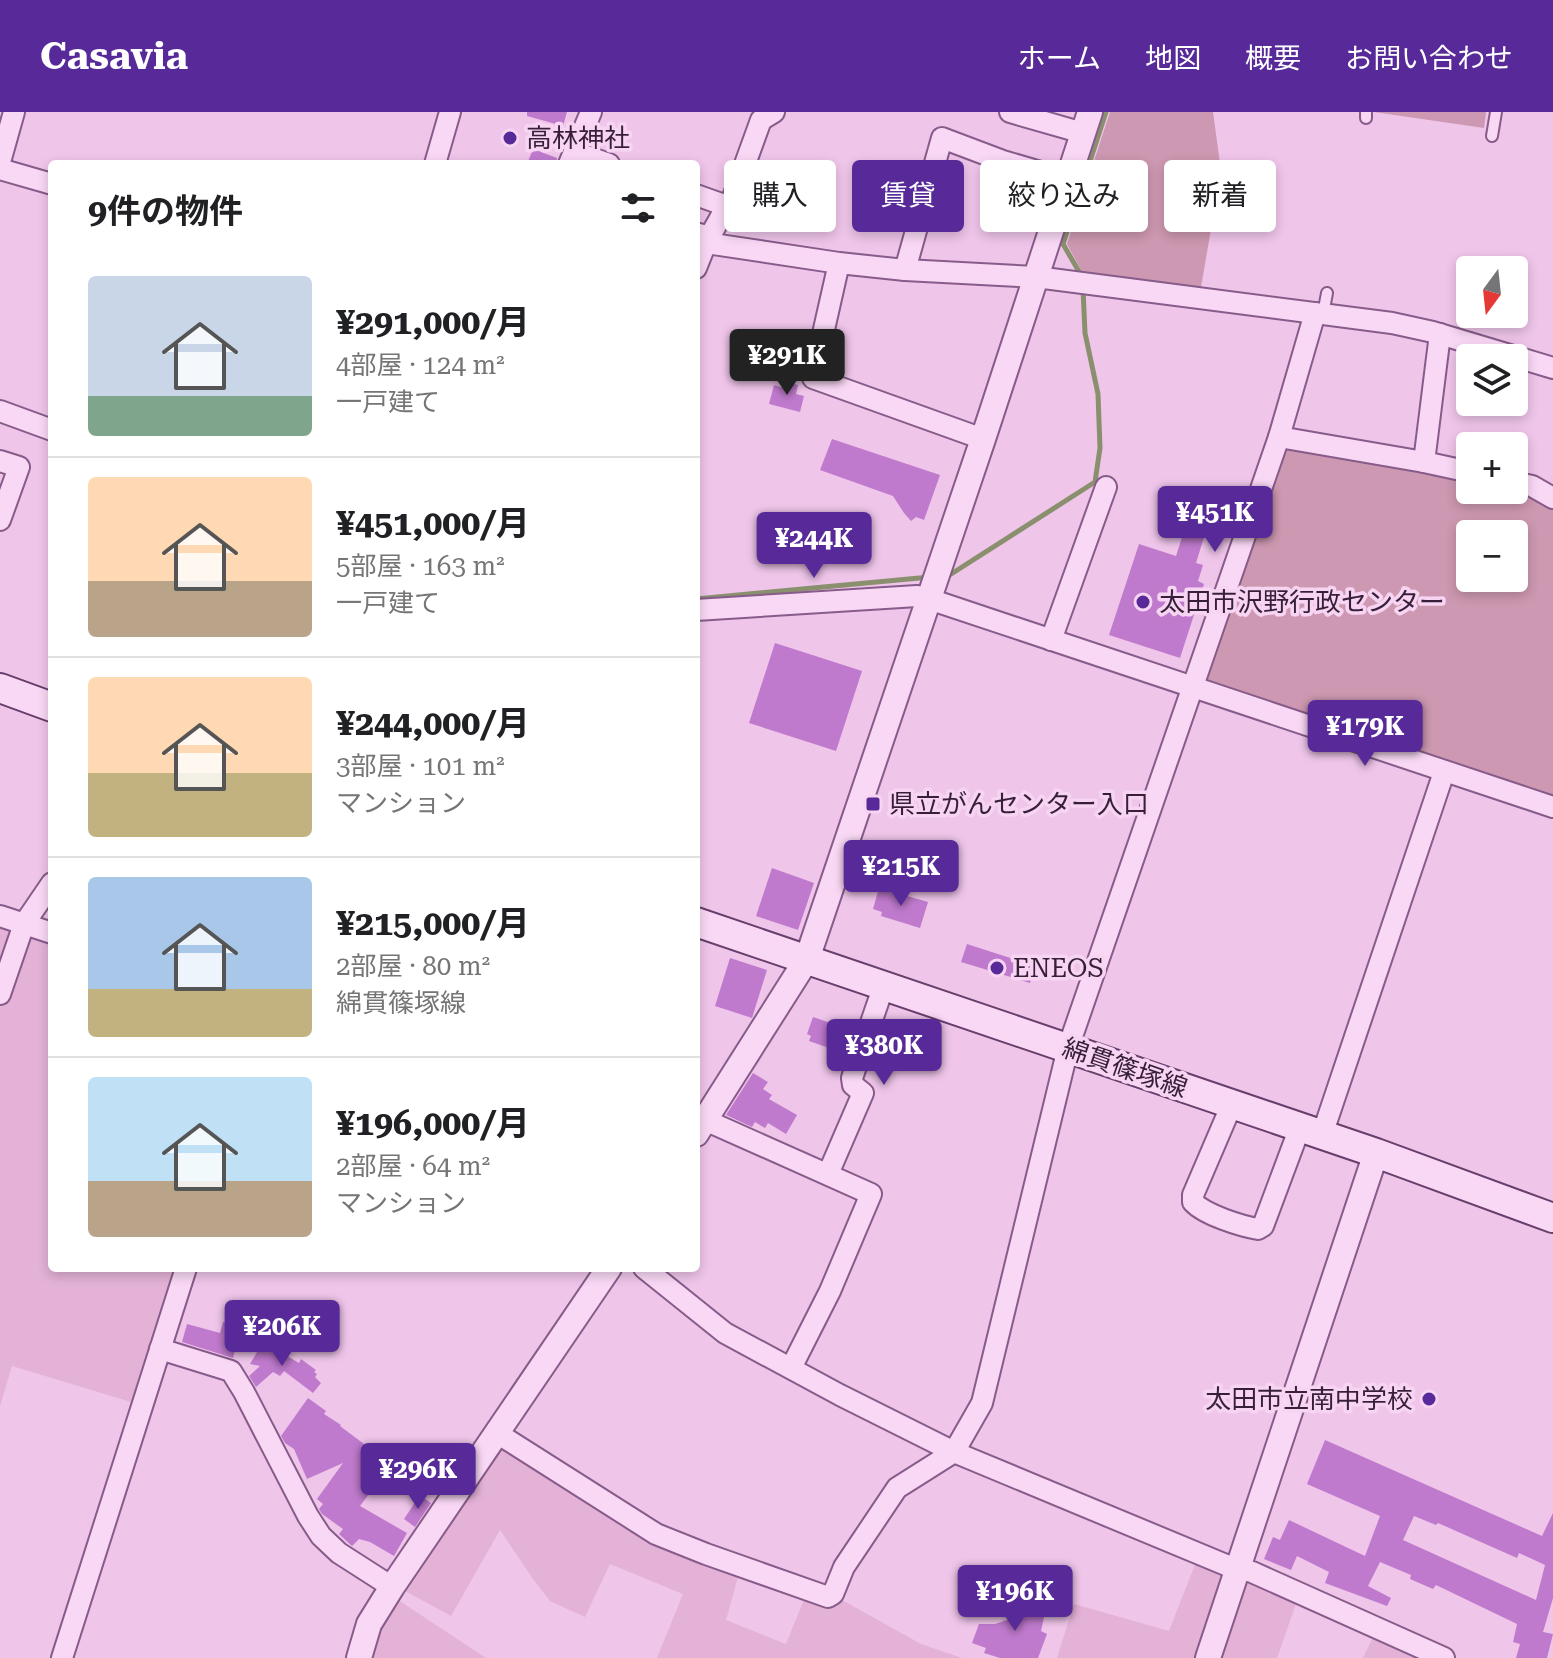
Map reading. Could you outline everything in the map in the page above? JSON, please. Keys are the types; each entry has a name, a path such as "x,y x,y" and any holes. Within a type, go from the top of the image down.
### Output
{"main road":[{"path":"0,688 48,706"},
{"name":"綿貫篠塚線","path":"700,923 1376,1153 1553,1218"}],"street":[{"path":"0,162 14,112"},
{"path":"436,160 450,112"},
{"path":"571,158 591,112"},
{"path":"746,160 761,120 774,112"},
{"path":"1010,112 1086,123 1074,160"},
{"path":"905,270 942,138 1000,160"},
{"path":"0,169 48,183"},
{"path":"700,196 724,205"},
{"path":"724,210 705,234 839,263 1036,277 1392,323 1553,368"},
{"path":"791,1368 830,1291 871,1194 828,1174 700,1127 807,959 1051,232"},
{"path":"839,263 813,378 983,439"},
{"path":"497,1433 656,1534 828,1597 833,1594 844,1567 897,1488 954,1452 982,1403 1068,1048 1279,437 1315,313"},
{"path":"1424,462 1440,334"},
{"path":"0,411 48,429"},
{"path":"1279,437 1456,469"},
{"path":"0,461 19,467 0,520"},
{"path":"1528,485 1553,498"},
{"path":"1051,640 1106,487"},
{"path":"700,610 917,596 1553,807"},
{"path":"1232,1104 1193,1195 1193,1202 1200,1209 1258,1229 1263,1226 1311,1131 1444,772"},
{"path":"0,994 24,924 48,889"},
{"path":"0,916 48,932"},
{"path":"828,1174 863,1093 853,1085 852,1078 884,985"},
{"path":"1208,1658 1376,1153"},
{"path":"62,1658 185,1272"},
{"path":"359,1658 369,1624 392,1587 606,1272"},
{"path":"649,1272 725,1333 954,1452 1226,1565 1252,1572 1444,1658"},
{"path":"160,1349 231,1371 321,1536 339,1553 392,1587"}],"lane":[{"path":"1492,136 1496,112"},
{"path":"1315,313 1324,309 1327,293"}],"shaded area":[{"path":"1110,112 1213,112 1220,160 1164,160 1164,232 1210,232 1200,293 1086,279 1067,244 1071,232 1148,232 1148,160 1094,160"},
{"path":"1374,112 1486,112 1484,128"},
{"path":"1291,447 1456,477 1456,504 1528,504 1528,495 1553,505 1553,801 1202,687 1282,452"},
{"path":"0,923 48,938 48,1272 174,1272 131,1402 12,1366 0,1406"},
{"path":"500,1441 739,1573 726,1620 786,1644 805,1597 835,1596 921,1644 962,1658 657,1658 683,1594 610,1564 585,1617 550,1601 500,1530 451,1616 396,1586"},
{"path":"1196,1562 1224,1571 1195,1658 1057,1658 1074,1604 1169,1631"},
{"path":"1242,1579 1297,1601 1277,1658 1215,1658"},
{"path":"392,1596 486,1658 365,1658"},
{"path":"1373,1637 1422,1658 1363,1658"}],"building":[{"path":"527,112 567,112 563,126 527,116"},
{"path":"533,149 557,158 557,160 529,160"},
{"path":"786,382 798,385 796,394 804,396 800,412 769,404 774,385 784,388"},
{"path":"832,439 940,475 924,520 916,517 911,521 893,496 820,470"},
{"path":"1185,528 1205,534 1196,563 1203,565 1198,581 1204,584 1180,658 1109,635 1139,544 1176,556"},
{"path":"775,643 862,671 836,751 749,723"},
{"path":"772,868 814,883 798,930 756,916"},
{"path":"879,888 928,902 920,928 881,916 882,912 873,909"},
{"path":"967,944 1035,966 1030,983 961,962"},
{"path":"730,958 767,970 752,1018 715,1006"},
{"path":"813,1017 854,1031 846,1056 809,1041 811,1036 807,1034"},
{"path":"753,1073 768,1082 763,1089 772,1095 769,1099 797,1115 786,1134 768,1123 765,1128 755,1122 752,1127 726,1115"},
{"path":"223,1322 241,1327 233,1358 182,1342 187,1324 220,1333"},
{"path":"263,1342 299,1363 301,1359 316,1370 315,1377 321,1383 313,1393 284,1371 280,1376 273,1372 256,1387 249,1376 260,1366 250,1364"},
{"path":"308,1398 326,1411 324,1414 388,1462 378,1476 381,1478 360,1506 407,1533 394,1556 359,1539 352,1546 339,1534 343,1529 319,1509 323,1504 317,1499 343,1463 307,1479 294,1449 281,1436"},
{"path":"1325,1440 1542,1536 1553,1513 1553,1598 1543,1632 1553,1634 1547,1658 1516,1658 1520,1644 1513,1642 1517,1624 1436,1585 1433,1589 1410,1579 1411,1575 1380,1562 1368,1586 1391,1598 1387,1606 1325,1583 1329,1572 1297,1556 1291,1570 1264,1559 1273,1537 1280,1540 1289,1520 1365,1556 1380,1516 1307,1484","holes":["1414,1516 1436,1525 1438,1523 1517,1558 1519,1553 1545,1565 1536,1600 1403,1540"]},
{"path":"420,1495 431,1503 415,1527 404,1519"},
{"path":"1029,1596 1047,1603 1041,1631 1047,1634 1038,1658 1000,1658 984,1653 986,1648 972,1643 979,1624 995,1624 1016,1615"}],"waterway":[{"path":"1081,275 1063,244 1106,112"},
{"path":"944,576 1095,482 1100,448 1098,394 1085,333 1083,289"},
{"path":"700,599 930,577"}],"place":[{"name":"高林神社","path":"510,138"},
{"name":"太田市沢野行政センター","path":"1143,602"},
{"name":"県立がんセンター入口","path":"873,804"},
{"name":"ENEOS","path":"997,968"},
{"name":"太田市立南中学校","path":"1429,1399"}]}
